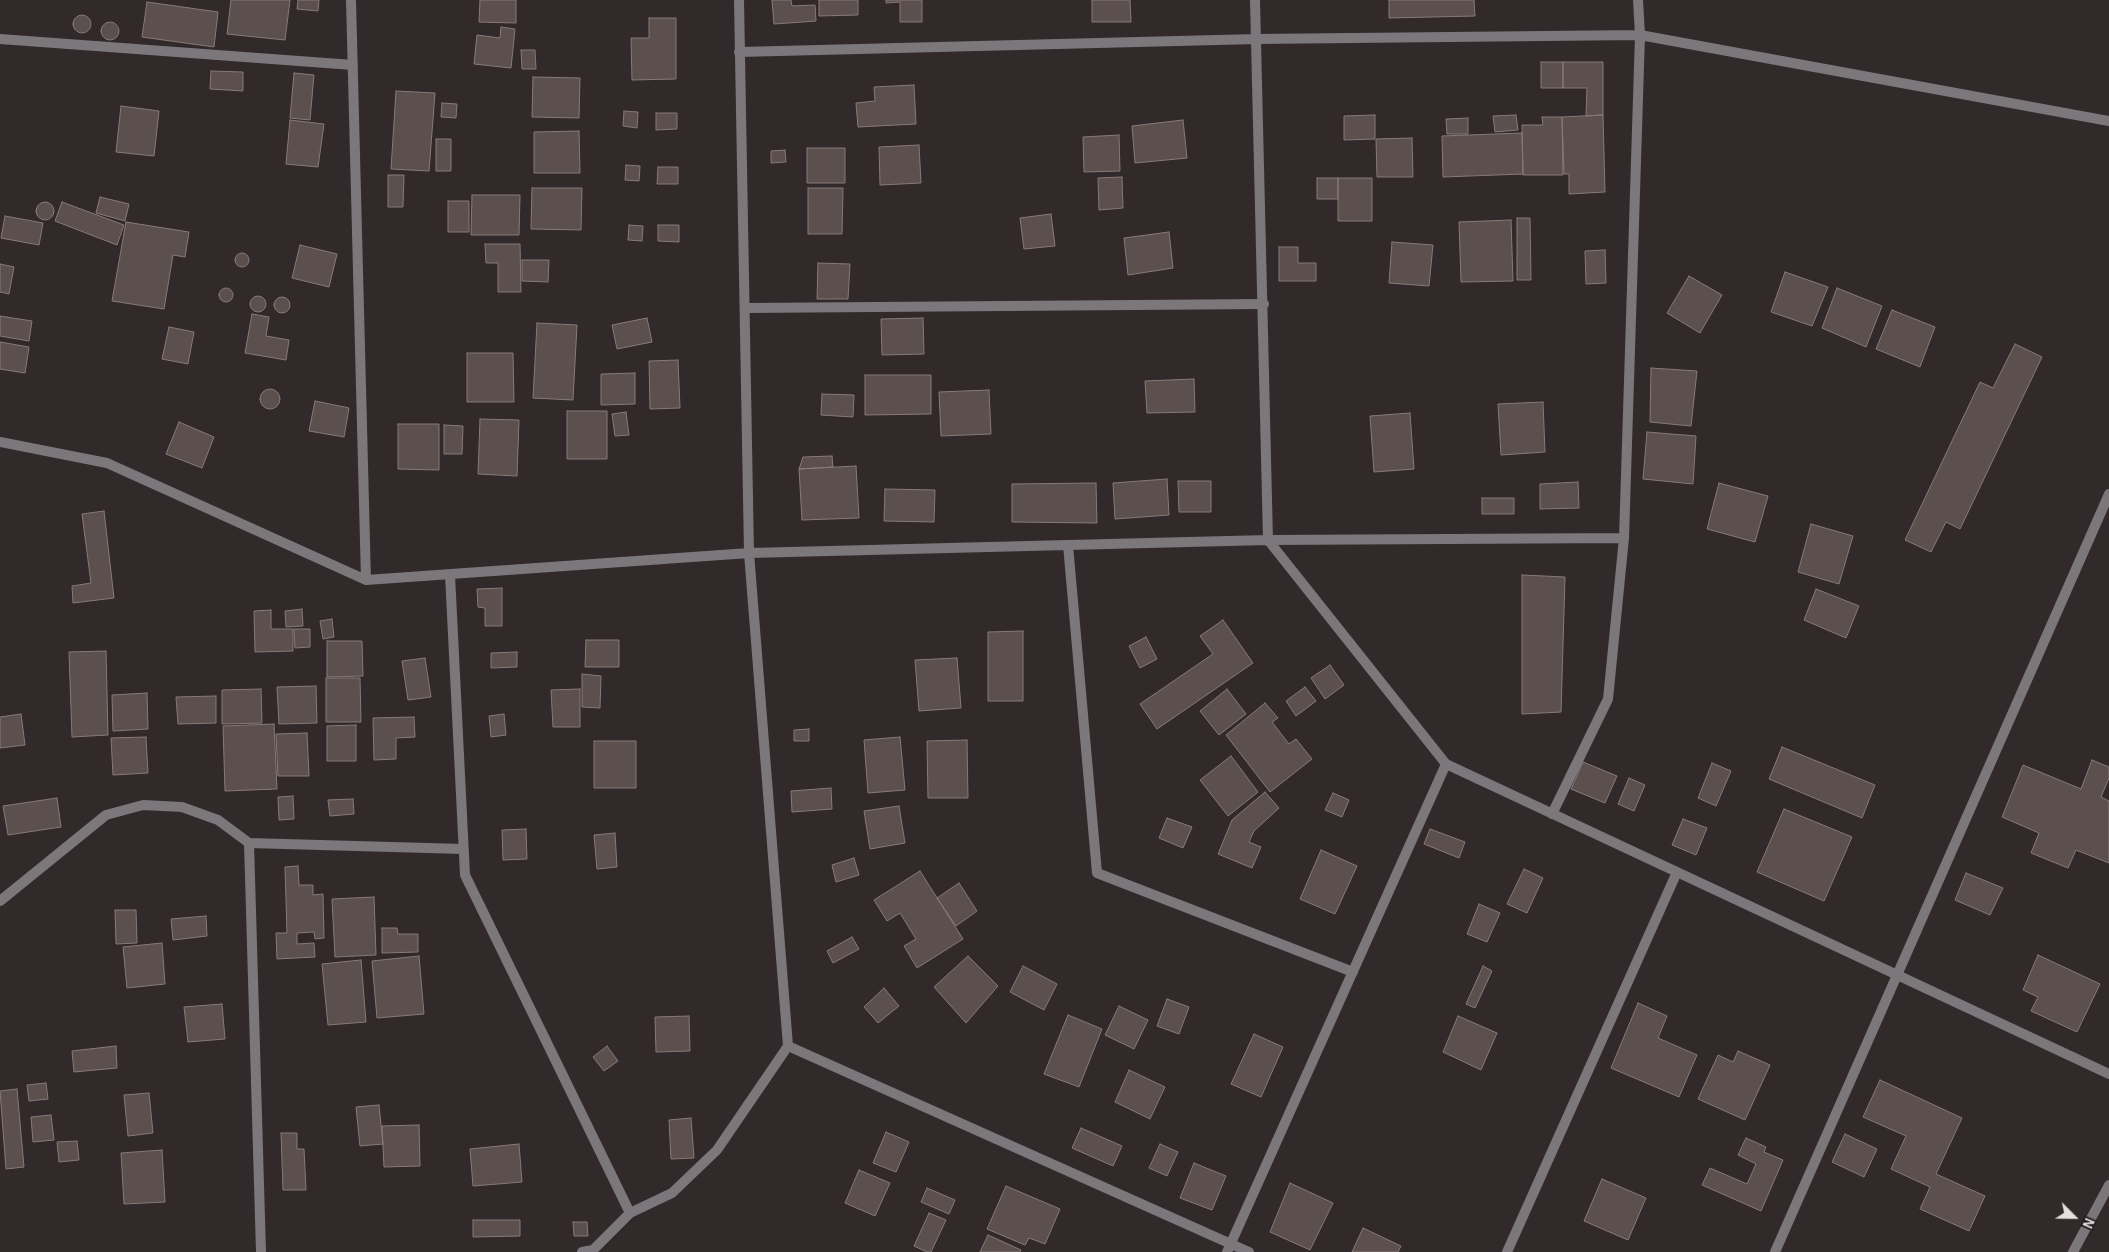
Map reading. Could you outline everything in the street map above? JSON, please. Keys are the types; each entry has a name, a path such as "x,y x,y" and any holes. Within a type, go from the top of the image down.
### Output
{"street":[{"path":"351,0 366,580"},
{"path":"582,1252 593,1250 630,1213 672,1193 717,1150 788,1046 749,554 739,0"},
{"path":"1256,0 1268,540 1446,764 2109,1074"},
{"path":"1552,814 1608,699 1624,538 1640,35 1638,0"},
{"path":"739,52 1256,39 1640,35 2109,120"},
{"path":"0,39 353,65"},
{"path":"746,308 1264,304"},
{"path":"0,442 107,463 366,580 749,554 1268,540 1624,538"},
{"path":"1774,1252 2109,494"},
{"path":"1068,545 1097,872 1353,972"},
{"path":"450,575 465,875 630,1213"},
{"path":"1228,1248 1446,764"},
{"path":"0,901 106,815 143,805 182,807 218,820 249,843 463,849"},
{"path":"249,843 261,1252"},
{"path":"1506,1252 1677,872"},
{"path":"788,1046 1228,1248 1249,1252"},
{"path":"2072,1252 2109,1185"}],"building":[{"path":"231,0 290,0 285,40 227,34"},
{"path":"298,0 319,0 318,11 297,9"},
{"path":"480,0 516,0 516,23 479,22"},
{"path":"772,0 791,0 792,6 815,5 816,21 774,24"},
{"path":"819,0 858,0 858,15 819,16"},
{"path":"886,0 922,0 922,22 900,22 900,2 886,3"},
{"path":"1092,0 1130,0 1131,22 1092,22"},
{"path":"1389,0 1474,0 1475,16 1389,18"},
{"path":"147,2 218,12 214,47 142,37"},
{"path":"78,15 86,15 91,20 89,31 78,33 73,28 73,20"},
{"path":"649,18 676,18 676,79 632,80 631,38 649,38"},
{"path":"106,22 114,22 119,27 117,38 106,40 101,35 101,27"},
{"path":"501,27 515,29 511,68 474,64 477,35 500,38"},
{"path":"521,50 535,50 536,69 522,69"},
{"path":"1541,62 1563,62 1563,88 1541,88"},
{"path":"1563,62 1603,62 1603,115 1586,116 1587,88 1563,88"},
{"path":"211,71 243,72 243,91 210,89"},
{"path":"294,73 314,75 310,120 290,118"},
{"path":"533,77 580,78 579,118 532,117"},
{"path":"914,85 916,124 858,127 856,103 875,101 874,87"},
{"path":"396,91 435,93 429,171 391,169"},
{"path":"442,103 457,104 456,118 441,117"},
{"path":"121,106 159,111 154,156 116,152"},
{"path":"624,111 638,112 637,128 623,126"},
{"path":"656,113 677,113 677,129 656,130"},
{"path":"1375,115 1375,139 1344,140 1344,116"},
{"path":"1516,115 1518,130 1495,132 1493,116"},
{"path":"1603,115 1605,192 1569,194 1569,174 1564,174 1562,117"},
{"path":"1542,117 1562,117 1563,175 1523,175 1522,125 1543,125"},
{"path":"1468,118 1468,134 1447,134 1446,119"},
{"path":"290,120 324,124 318,167 286,164"},
{"path":"1183,120 1187,158 1135,163 1132,126"},
{"path":"579,131 580,173 534,173 534,132"},
{"path":"1522,133 1523,174 1443,177 1442,136"},
{"path":"1119,135 1120,171 1084,172 1083,137"},
{"path":"1412,138 1413,177 1377,177 1376,139"},
{"path":"436,139 451,139 451,171 436,171"},
{"path":"919,145 921,183 880,185 879,147"},
{"path":"807,148 845,148 845,183 807,183"},
{"path":"785,150 786,162 771,163 771,151"},
{"path":"626,165 640,166 639,181 625,180"},
{"path":"658,167 678,167 678,184 657,184"},
{"path":"388,175 404,175 403,207 388,207"},
{"path":"1122,177 1123,208 1099,210 1098,178"},
{"path":"1317,178 1338,178 1338,199 1317,199"},
{"path":"1338,178 1372,178 1372,221 1338,221"},
{"path":"532,188 582,188 581,230 531,229"},
{"path":"808,188 843,188 842,234 808,234"},
{"path":"472,195 520,195 519,235 471,235"},
{"path":"100,197 129,204 125,221 96,213"},
{"path":"448,201 469,201 469,232 448,232"},
{"path":"41,202 49,202 54,207 52,218 41,220 36,215 36,207"},
{"path":"62,202 124,225 117,245 55,221"},
{"path":"1051,214 1055,246 1024,249 1020,218"},
{"path":"5,216 43,223 39,245 1,238"},
{"path":"1517,218 1530,218 1531,280 1517,280"},
{"path":"1511,220 1513,281 1461,282 1459,222"},
{"path":"126,222 189,232 185,257 173,255 164,309 112,301"},
{"path":"629,225 643,226 642,241 628,240"},
{"path":"658,225 679,225 679,242 658,241"},
{"path":"1169,232 1173,268 1128,275 1124,238"},
{"path":"1392,242 1433,245 1429,286 1389,283"},
{"path":"485,244 520,244 521,292 498,292 498,263 486,263"},
{"path":"300,245 337,254 329,287 292,278"},
{"path":"1279,247 1298,247 1298,263 1316,263 1316,281 1279,281"},
{"path":"1605,250 1606,283 1586,284 1585,251"},
{"path":"239,253 245,253 249,260 245,267 239,267 235,263 235,257"},
{"path":"522,260 549,260 548,282 522,281"},
{"path":"818,263 850,264 848,299 817,299"},
{"path":"0,264 14,267 9,294 0,292"},
{"path":"1785,272 1828,287 1812,326 1771,312"},
{"path":"1689,276 1722,295 1700,333 1667,313"},
{"path":"226,288 231,290 233,295 231,300 226,302 221,300 219,295 221,290"},
{"path":"1837,288 1882,306 1866,347 1822,328"},
{"path":"258,296 264,298 266,304 264,310 258,312 252,310 250,304 252,298"},
{"path":"279,297 285,297 290,302 288,311 279,313 274,308 274,302"},
{"path":"1892,310 1935,327 1920,367 1876,349"},
{"path":"252,314 269,317 266,336 289,340 286,360 245,353"},
{"path":"0,316 32,321 29,341 0,336"},
{"path":"647,318 652,342 617,349 612,325"},
{"path":"923,318 924,354 882,355 881,319"},
{"path":"537,323 577,325 573,400 533,398"},
{"path":"169,327 194,332 188,364 162,359"},
{"path":"0,342 29,347 25,373 0,369"},
{"path":"2015,344 2042,357 1960,529 1946,522 1931,552 1905,540 1980,382 1993,388"},
{"path":"467,353 513,353 514,402 467,402"},
{"path":"678,360 680,408 650,409 649,361"},
{"path":"1651,368 1697,371 1691,426 1650,422"},
{"path":"635,373 635,404 601,405 601,374"},
{"path":"865,375 931,375 931,414 865,415"},
{"path":"1194,379 1195,412 1147,413 1145,381"},
{"path":"270,389 277,392 280,399 277,406 270,409 263,406 260,399 263,392"},
{"path":"989,390 991,434 941,436 939,392"},
{"path":"822,394 854,395 853,417 821,415"},
{"path":"315,401 349,408 344,437 309,431"},
{"path":"1543,402 1545,452 1501,455 1498,404"},
{"path":"567,411 607,411 607,459 567,459"},
{"path":"626,412 629,435 615,436 612,414"},
{"path":"1410,413 1414,469 1374,472 1370,416"},
{"path":"480,419 519,420 517,476 478,474"},
{"path":"179,422 214,437 202,468 166,454"},
{"path":"398,424 439,424 439,470 398,469"},
{"path":"444,425 463,426 462,454 444,454"},
{"path":"1647,432 1696,436 1693,484 1643,479"},
{"path":"832,456 833,467 799,469 803,457"},
{"path":"856,466 859,518 802,520 799,469"},
{"path":"1167,479 1169,515 1115,519 1113,483"},
{"path":"1178,481 1211,481 1211,512 1179,512"},
{"path":"1578,482 1579,508 1540,509 1540,484"},
{"path":"1096,483 1097,523 1012,522 1012,484"},
{"path":"1719,483 1768,496 1755,542 1707,529"},
{"path":"885,489 935,490 934,522 884,521"},
{"path":"1482,498 1514,498 1514,514 1482,514"},
{"path":"104,511 114,598 73,603 72,586 91,583 82,514"},
{"path":"1811,524 1853,536 1839,584 1798,572"},
{"path":"1522,575 1565,577 1561,712 1522,714"},
{"path":"502,588 502,626 485,626 485,608 478,607 477,589"},
{"path":"1816,589 1859,606 1846,638 1804,620"},
{"path":"302,609 303,626 286,627 285,611"},
{"path":"271,610 271,629 293,629 293,651 255,652 254,611"},
{"path":"332,619 334,637 323,639 320,621"},
{"path":"1223,620 1253,663 1157,729 1140,704 1213,654 1200,636"},
{"path":"294,629 310,629 310,647 295,648"},
{"path":"1023,631 1023,701 988,701 988,632"},
{"path":"1146,637 1157,659 1140,668 1129,646"},
{"path":"586,640 619,640 619,667 585,667"},
{"path":"327,641 362,641 363,676 327,677"},
{"path":"106,651 108,735 72,737 69,652"},
{"path":"517,652 517,667 491,668 491,653"},
{"path":"425,658 431,697 408,700 402,661"},
{"path":"957,658 961,708 919,711 915,660"},
{"path":"1330,665 1344,685 1325,699 1311,678"},
{"path":"582,674 601,676 600,708 582,707"},
{"path":"326,678 360,678 361,722 326,722"},
{"path":"316,686 317,723 279,724 277,687"},
{"path":"1305,687 1316,701 1296,716 1286,701"},
{"path":"261,689 262,723 222,724 222,690"},
{"path":"580,689 580,727 553,727 551,690"},
{"path":"1227,689 1246,714 1219,735 1200,711"},
{"path":"147,693 148,729 113,731 112,695"},
{"path":"216,696 216,723 178,724 176,697"},
{"path":"1265,703 1278,718 1272,722 1289,744 1296,739 1312,759 1270,792 1226,735"},
{"path":"21,714 25,745 0,748 0,717"},
{"path":"504,714 506,735 491,737 489,716"},
{"path":"414,717 415,737 396,738 396,759 374,760 373,718"},
{"path":"274,724 277,789 225,791 223,726"},
{"path":"356,725 356,761 327,761 327,726"},
{"path":"809,729 809,741 794,741 794,730"},
{"path":"307,733 309,776 278,776 276,734"},
{"path":"146,737 148,773 113,775 111,738"},
{"path":"900,737 905,790 868,793 864,740"},
{"path":"967,740 968,798 928,798 927,741"},
{"path":"594,741 636,741 636,788 594,788"},
{"path":"1782,747 1875,785 1862,818 1769,779"},
{"path":"1231,756 1258,792 1228,816 1200,780"},
{"path":"2092,760 2109,767 2109,778 2101,797 2109,801 2109,863 2076,850 2068,868 2031,853 2039,833 2002,817 2023,765 2081,789"},
{"path":"1583,762 1617,776 1605,803 1571,789"},
{"path":"1712,763 1731,771 1716,806 1698,798"},
{"path":"1629,778 1645,785 1634,811 1618,804"},
{"path":"831,788 832,809 792,812 791,791"},
{"path":"1265,792 1279,808 1254,831 1249,842 1261,847 1252,868 1218,854 1232,820"},
{"path":"1333,793 1349,800 1342,817 1325,810"},
{"path":"293,796 294,819 279,820 278,797"},
{"path":"57,798 61,827 8,835 3,806"},
{"path":"353,799 354,814 330,816 328,800"},
{"path":"899,806 905,843 870,849 864,811"},
{"path":"1784,809 1852,837 1824,901 1757,872"},
{"path":"1167,818 1192,827 1183,848 1159,838"},
{"path":"1683,819 1707,828 1696,855 1672,845"},
{"path":"526,829 527,859 503,860 502,830"},
{"path":"1430,829 1465,842 1459,858 1424,844"},
{"path":"615,833 617,867 597,869 594,835"},
{"path":"1321,850 1357,866 1335,914 1300,899"},
{"path":"854,858 859,875 836,882 832,865"},
{"path":"298,866 299,885 313,885 313,895 323,894 324,938 315,939 314,932 297,933 297,944 314,943 315,957 277,959 276,933 287,933 285,867"},
{"path":"1524,869 1543,878 1527,913 1507,904"},
{"path":"920,871 963,939 917,968 904,946 916,939 900,913 887,921 874,900"},
{"path":"1966,873 2003,888 1990,915 1955,900"},
{"path":"959,883 977,911 956,926 937,898"},
{"path":"374,897 376,955 335,957 332,899"},
{"path":"1479,904 1500,913 1487,942 1467,934"},
{"path":"115,910 136,910 137,943 116,944"},
{"path":"206,916 207,936 173,940 171,919"},
{"path":"382,928 397,928 398,934 418,934 418,952 382,953"},
{"path":"852,937 859,949 833,963 827,951"},
{"path":"162,943 165,984 127,988 123,947"},
{"path":"2038,955 2100,984 2077,1032 2031,1011 2038,997 2023,990"},
{"path":"419,956 424,1014 377,1018 372,961"},
{"path":"968,956 998,986 966,1023 934,987"},
{"path":"361,960 366,1022 328,1025 322,964"},
{"path":"1023,966 1057,984 1044,1010 1010,992"},
{"path":"1483,966 1492,971 1475,1008 1466,1004"},
{"path":"884,988 899,1006 878,1023 864,1007"},
{"path":"1167,999 1189,1007 1179,1034 1157,1026"},
{"path":"1638,1003 1667,1016 1658,1038 1697,1055 1679,1097 1611,1068"},
{"path":"222,1004 225,1039 188,1042 184,1007"},
{"path":"1119,1006 1148,1020 1134,1049 1105,1035"},
{"path":"1068,1015 1102,1029 1079,1087 1044,1074"},
{"path":"689,1016 690,1051 656,1052 655,1017"},
{"path":"1458,1016 1497,1033 1481,1070 1443,1052"},
{"path":"1254,1034 1283,1047 1261,1097 1231,1084"},
{"path":"116,1046 117,1068 74,1072 72,1051"},
{"path":"607,1046 618,1061 604,1071 593,1057"},
{"path":"1738,1051 1770,1065 1745,1120 1698,1099 1718,1055 1733,1062"},
{"path":"1129,1070 1165,1087 1150,1119 1115,1102"},
{"path":"1880,1080 1962,1118 1936,1174 1985,1196 1969,1231 1920,1209 1930,1187 1891,1169 1906,1136 1863,1117"},
{"path":"46,1083 48,1099 29,1101 27,1085"},
{"path":"17,1089 24,1167 6,1169 0,1091"},
{"path":"149,1093 153,1133 128,1136 124,1095"},
{"path":"379,1105 383,1144 360,1146 356,1107"},
{"path":"51,1115 54,1140 33,1142 31,1117"},
{"path":"691,1118 694,1158 671,1159 669,1120"},
{"path":"419,1125 420,1166 384,1167 382,1126"},
{"path":"1081,1128 1122,1146 1113,1166 1072,1148"},
{"path":"886,1132 909,1142 896,1172 873,1163"},
{"path":"281,1133 297,1133 297,1149 304,1149 306,1190 283,1190"},
{"path":"1845,1134 1877,1149 1864,1177 1832,1162"},
{"path":"1746,1138 1766,1147 1764,1152 1783,1160 1761,1211 1702,1185 1710,1168 1747,1184 1756,1164 1738,1155"},
{"path":"77,1141 79,1160 59,1162 57,1142"},
{"path":"519,1144 522,1182 473,1186 470,1149"},
{"path":"1160,1144 1178,1152 1167,1176 1149,1168"},
{"path":"162,1150 165,1202 124,1204 121,1153"},
{"path":"1194,1163 1226,1176 1212,1210 1180,1198"},
{"path":"859,1170 890,1183 875,1216 845,1203"},
{"path":"1602,1179 1646,1198 1628,1240 1584,1221"},
{"path":"1290,1183 1333,1203 1310,1250 1270,1232"},
{"path":"1006,1186 1060,1209 1045,1244 1029,1238 1025,1245 987,1229"},
{"path":"927,1188 955,1200 949,1214 921,1202"},
{"path":"929,1213 946,1220 931,1252 927,1252 914,1246"},
{"path":"473,1220 520,1220 520,1236 473,1237"},
{"path":"573,1222 587,1222 588,1236 574,1236"},
{"path":"1363,1228 1401,1246 1398,1252 1352,1252"},
{"path":"988,1235 1021,1250 1020,1252 980,1252"}]}
